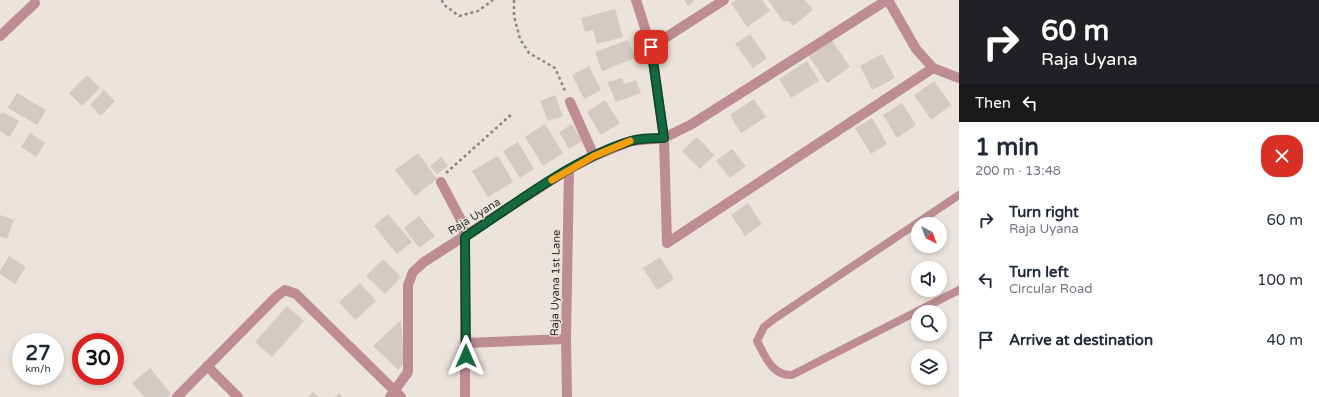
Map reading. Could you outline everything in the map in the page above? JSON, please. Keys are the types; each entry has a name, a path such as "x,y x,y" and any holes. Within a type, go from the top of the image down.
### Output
{"street":[{"path":"636,0 651,47 664,138 667,243 933,68"},
{"path":"651,47 724,0"},
{"path":"664,138 692,124 888,0 916,50 933,68 959,78"},
{"path":"0,36 35,3"},
{"path":"570,102 594,156"},
{"name":"Raja Uyana","path":"395,396 408,372 408,285 413,272 442,249 465,237 569,169 594,156 631,141 664,138"},
{"name":"Raja Uyana 1st Lane","path":"567,397 566,339 569,169"},
{"path":"441,182 460,218 465,237 466,397"},
{"path":"177,397 277,296 285,290 296,294 395,396"},
{"path":"466,343 566,339"},
{"path":"207,366 238,397"}],"lane":[{"path":"959,195 774,319 764,328 757,341 772,368 783,375 792,375 959,290"}],"path":[{"path":"442,0 443,4 459,16 478,11 493,0"},
{"path":"514,0 514,16 520,39 529,53 555,68 570,102"},
{"path":"441,182 448,169 512,113"}],"building":[{"path":"684,0 695,0 688,6"},
{"path":"736,0 762,0 770,11 747,27 731,3"},
{"path":"768,0 805,0 813,10 793,26 789,21 783,21"},
{"path":"615,9 623,37 597,44 593,30 585,32 581,18"},
{"path":"750,34 767,58 753,68 735,44"},
{"path":"831,39 850,67 827,83 808,55"},
{"path":"628,40 635,58 602,71 595,52"},
{"path":"882,54 895,78 872,90 860,66"},
{"path":"807,61 819,81 791,98 779,79"},
{"path":"589,66 601,90 584,99 572,75"},
{"path":"87,75 100,88 82,106 69,93"},
{"path":"622,78 624,84 636,80 641,93 616,102 607,82"},
{"path":"934,81 951,105 931,120 914,95"},
{"path":"104,90 115,101 101,116 90,105"},
{"path":"17,93 46,110 37,125 8,108"},
{"path":"555,95 563,116 548,121 540,101"},
{"path":"754,99 766,117 741,133 730,115"},
{"path":"605,100 620,123 601,135 587,112"},
{"path":"902,103 916,125 897,138 883,115"},
{"path":"2,112 19,121 10,137 0,131 0,115"},
{"path":"872,118 887,144 871,154 855,128"},
{"path":"545,124 563,153 543,166 525,137"},
{"path":"572,124 582,141 569,149 559,132"},
{"path":"30,133 45,143 36,157 21,147"},
{"path":"697,137 714,155 700,169 682,151"},
{"path":"518,142 534,169 520,178 503,151"},
{"path":"732,149 746,166 730,178 716,161"},
{"path":"418,153 437,179 415,196 395,170"},
{"path":"498,156 513,182 488,197 472,171"},
{"path":"441,157 448,166 437,174 430,166"},
{"path":"748,203 762,224 745,236 731,215"},
{"path":"388,214 412,242 397,254 374,226"},
{"path":"0,215 14,220 7,239 0,236"},
{"path":"419,216 435,236 419,248 404,228"},
{"path":"9,256 26,267 15,284 0,274 0,271"},
{"path":"660,257 674,279 657,290 643,268"},
{"path":"383,259 401,277 385,294 366,276"},
{"path":"360,283 376,301 355,320 339,302"},
{"path":"287,306 304,321 272,357 255,342"},
{"path":"401,320 404,363 398,370 373,346"},
{"path":"150,368 171,394 167,397 144,397 132,383"},
{"path":"313,392 319,397 308,397"},
{"path":"339,393 343,397 335,397"}],"slow traffic":[{"path":"552,180 594,156 630,141"}],"route":[{"path":"466,356 465,237 569,169 594,156 631,141 664,138 651,47"}]}
